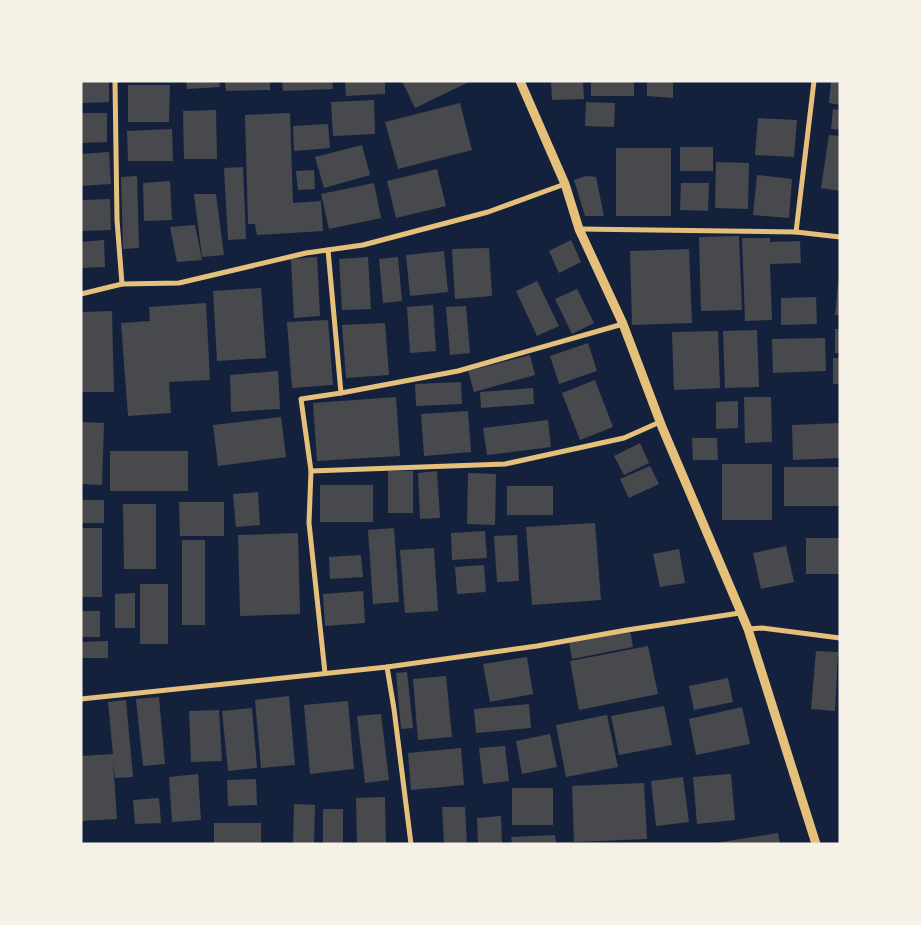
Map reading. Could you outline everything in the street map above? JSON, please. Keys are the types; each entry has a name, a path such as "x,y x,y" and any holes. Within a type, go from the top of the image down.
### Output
{"street":[{"path":"115,81 117,220 122,284"},
{"path":"520,81 564,184 580,229 623,324 660,422 748,629 816,844"},
{"path":"796,232 814,81"},
{"path":"81,294 122,284 179,282 281,258 373,243 488,212 564,184"},
{"path":"580,229 796,232 840,237"},
{"path":"328,250 341,394"},
{"path":"325,673 309,522 311,471 301,399 341,394 458,371 623,324"},
{"path":"311,471 505,464 624,438 660,422"},
{"path":"81,699 387,666 537,646 740,613"},
{"path":"748,629 762,628 840,638"},
{"path":"387,666 411,844"}],"building":[{"path":"81,81 109,81 109,102 81,103"},
{"path":"186,81 219,81 220,87 187,89"},
{"path":"225,81 270,81 270,90 226,91"},
{"path":"282,81 332,81 333,89 283,91"},
{"path":"345,81 385,81 385,94 346,96"},
{"path":"402,81 471,81 415,108"},
{"path":"551,81 583,81 584,99 552,100"},
{"path":"591,81 634,81 634,96 591,96"},
{"path":"647,81 673,81 673,98 647,96"},
{"path":"831,81 840,81 840,105 829,103"},
{"path":"128,85 170,85 169,122 128,122"},
{"path":"374,100 375,134 333,136 331,102"},
{"path":"586,102 615,103 614,127 585,126"},
{"path":"460,103 472,150 398,169 385,122"},
{"path":"833,109 840,110 840,130 831,129"},
{"path":"216,110 217,159 184,159 183,111"},
{"path":"81,113 107,113 107,142 81,143"},
{"path":"290,113 293,203 321,201 323,231 257,235 255,224 248,224 245,115"},
{"path":"758,118 797,120 794,157 755,155"},
{"path":"328,124 330,148 294,151 293,126"},
{"path":"172,129 173,161 128,161 127,131"},
{"path":"829,135 840,136 840,191 821,188"},
{"path":"362,145 370,175 324,188 315,157"},
{"path":"680,147 713,147 713,171 680,171"},
{"path":"616,148 671,148 671,216 616,216"},
{"path":"109,152 111,184 81,186 81,154"},
{"path":"716,162 749,163 748,209 715,208"},
{"path":"243,167 246,239 228,240 224,168"},
{"path":"437,169 446,206 396,218 387,181"},
{"path":"314,170 315,189 298,190 296,171"},
{"path":"757,175 792,179 789,218 753,215"},
{"path":"137,176 139,248 123,249 121,177"},
{"path":"586,176 596,177 604,216 585,216 574,180"},
{"path":"170,181 172,220 144,221 143,183"},
{"path":"374,183 381,218 329,229 321,194"},
{"path":"681,183 709,183 708,211 680,210"},
{"path":"194,194 216,194 224,255 202,257"},
{"path":"110,199 111,230 81,231 81,200"},
{"path":"195,225 202,260 177,262 170,227"},
{"path":"739,236 742,310 701,311 699,237"},
{"path":"742,238 770,238 770,242 800,241 801,263 770,264 772,320 745,321"},
{"path":"104,240 105,267 81,268 81,242"},
{"path":"571,240 581,262 559,273 549,251"},
{"path":"489,248 492,296 455,299 452,249"},
{"path":"689,249 692,323 632,325 630,251"},
{"path":"444,251 448,292 410,296 406,255"},
{"path":"317,257 320,316 294,318 291,259"},
{"path":"368,257 371,309 342,310 339,259"},
{"path":"398,257 402,301 383,303 379,259"},
{"path":"537,281 559,326 537,336 516,291"},
{"path":"838,283 840,283 840,315 835,315"},
{"path":"261,288 266,358 217,361 213,291"},
{"path":"577,289 594,323 572,334 555,299"},
{"path":"816,297 817,324 781,325 781,298"},
{"path":"206,303 210,380 169,382 171,413 128,416 121,323 150,321 149,307"},
{"path":"433,305 436,351 410,353 407,307"},
{"path":"466,306 470,353 450,355 446,307"},
{"path":"112,311 114,392 81,392 81,312"},
{"path":"328,320 333,385 292,388 287,322"},
{"path":"385,323 389,375 346,378 342,325"},
{"path":"835,329 840,329 840,353 835,353"},
{"path":"757,330 759,387 725,388 723,331"},
{"path":"718,331 720,388 674,390 672,332"},
{"path":"825,338 826,371 773,373 772,339"},
{"path":"588,343 597,371 559,384 550,356"},
{"path":"530,355 535,375 474,392 468,371"},
{"path":"833,358 840,358 840,384 833,384"},
{"path":"278,371 280,409 231,412 230,375"},
{"path":"595,380 613,427 580,440 562,393"},
{"path":"461,382 462,404 416,406 415,384"},
{"path":"533,388 534,404 481,408 480,392"},
{"path":"396,397 400,456 317,461 313,403"},
{"path":"744,397 771,397 772,442 745,443"},
{"path":"738,401 738,428 716,429 716,402"},
{"path":"468,411 471,452 424,456 421,414"},
{"path":"281,417 286,457 218,466 213,425"},
{"path":"548,420 551,447 487,455 483,428"},
{"path":"82,422 104,423 102,485 81,484"},
{"path":"840,423 840,458 793,460 792,425"},
{"path":"692,438 717,438 718,460 693,460"},
{"path":"640,443 649,463 624,475 614,456"},
{"path":"110,451 188,451 188,491 110,491"},
{"path":"722,464 772,464 772,520 722,520"},
{"path":"650,466 659,484 629,498 620,479"},
{"path":"784,467 840,467 840,506 784,506"},
{"path":"388,471 413,471 413,513 388,513"},
{"path":"437,471 440,518 420,519 418,473"},
{"path":"468,473 496,474 495,525 467,524"},
{"path":"320,485 373,485 373,522 320,522"},
{"path":"507,486 553,486 553,515 507,515"},
{"path":"258,492 260,525 236,527 233,494"},
{"path":"81,500 104,500 104,523 81,523"},
{"path":"179,502 224,502 224,536 180,536"},
{"path":"123,504 156,504 156,569 124,569"},
{"path":"595,523 601,600 532,605 526,527"},
{"path":"81,528 102,528 102,597 81,597"},
{"path":"394,528 399,602 373,604 368,530"},
{"path":"485,531 487,558 452,560 451,533"},
{"path":"298,533 300,614 240,616 238,535"},
{"path":"517,535 519,581 497,582 494,536"},
{"path":"806,538 840,538 840,574 806,574"},
{"path":"182,540 205,540 205,625 182,625"},
{"path":"786,546 794,582 761,589 753,553"},
{"path":"434,548 438,611 405,613 400,550"},
{"path":"679,549 685,583 660,587 653,554"},
{"path":"361,555 363,577 330,579 329,557"},
{"path":"484,565 486,592 457,594 455,567"},
{"path":"140,584 168,584 168,644 140,644"},
{"path":"363,591 365,623 325,626 323,594"},
{"path":"135,593 135,628 115,628 115,594"},
{"path":"81,611 100,611 100,637 81,637"},
{"path":"630,630 633,647 572,659 569,642"},
{"path":"108,641 108,658 82,658 82,642"},
{"path":"648,646 658,694 579,710 570,661"},
{"path":"816,651 838,652 835,711 811,709"},
{"path":"527,657 533,694 490,702 483,664"},
{"path":"407,672 413,728 401,729 396,673"},
{"path":"446,676 452,737 418,740 413,679"},
{"path":"728,678 733,702 694,710 689,686"},
{"path":"289,696 295,765 261,768 255,700"},
{"path":"159,697 165,764 143,766 136,699"},
{"path":"126,700 133,777 115,778 113,761 117,819 81,821 81,756 113,754 108,702"},
{"path":"348,701 354,769 310,774 304,705"},
{"path":"529,704 531,728 476,733 474,709"},
{"path":"664,706 672,745 619,755 611,716"},
{"path":"742,707 750,744 696,755 689,719"},
{"path":"252,708 257,768 228,771 222,711"},
{"path":"219,710 222,761 191,762 189,711"},
{"path":"381,714 389,780 365,783 357,716"},
{"path":"607,715 618,767 566,777 556,725"},
{"path":"550,734 557,767 522,774 516,741"},
{"path":"505,746 509,781 483,784 479,748"},
{"path":"461,748 464,785 411,790 408,753"},
{"path":"198,774 201,820 172,822 169,777"},
{"path":"731,774 735,820 697,824 693,777"},
{"path":"683,777 689,822 656,826 651,781"},
{"path":"256,779 257,805 228,806 227,780"},
{"path":"644,783 647,839 574,842 572,786"},
{"path":"512,788 553,788 553,825 512,825"},
{"path":"385,797 386,844 357,844 356,798"},
{"path":"159,798 161,823 135,824 133,800"},
{"path":"294,804 315,805 314,844 293,844"},
{"path":"442,807 465,807 467,844 444,844"},
{"path":"323,809 343,809 343,844 323,844"},
{"path":"501,816 502,844 478,844 477,818"},
{"path":"214,823 261,823 261,844 214,844"},
{"path":"778,833 780,844 715,844 715,843"},
{"path":"555,835 556,844 512,844 511,837"}]}
